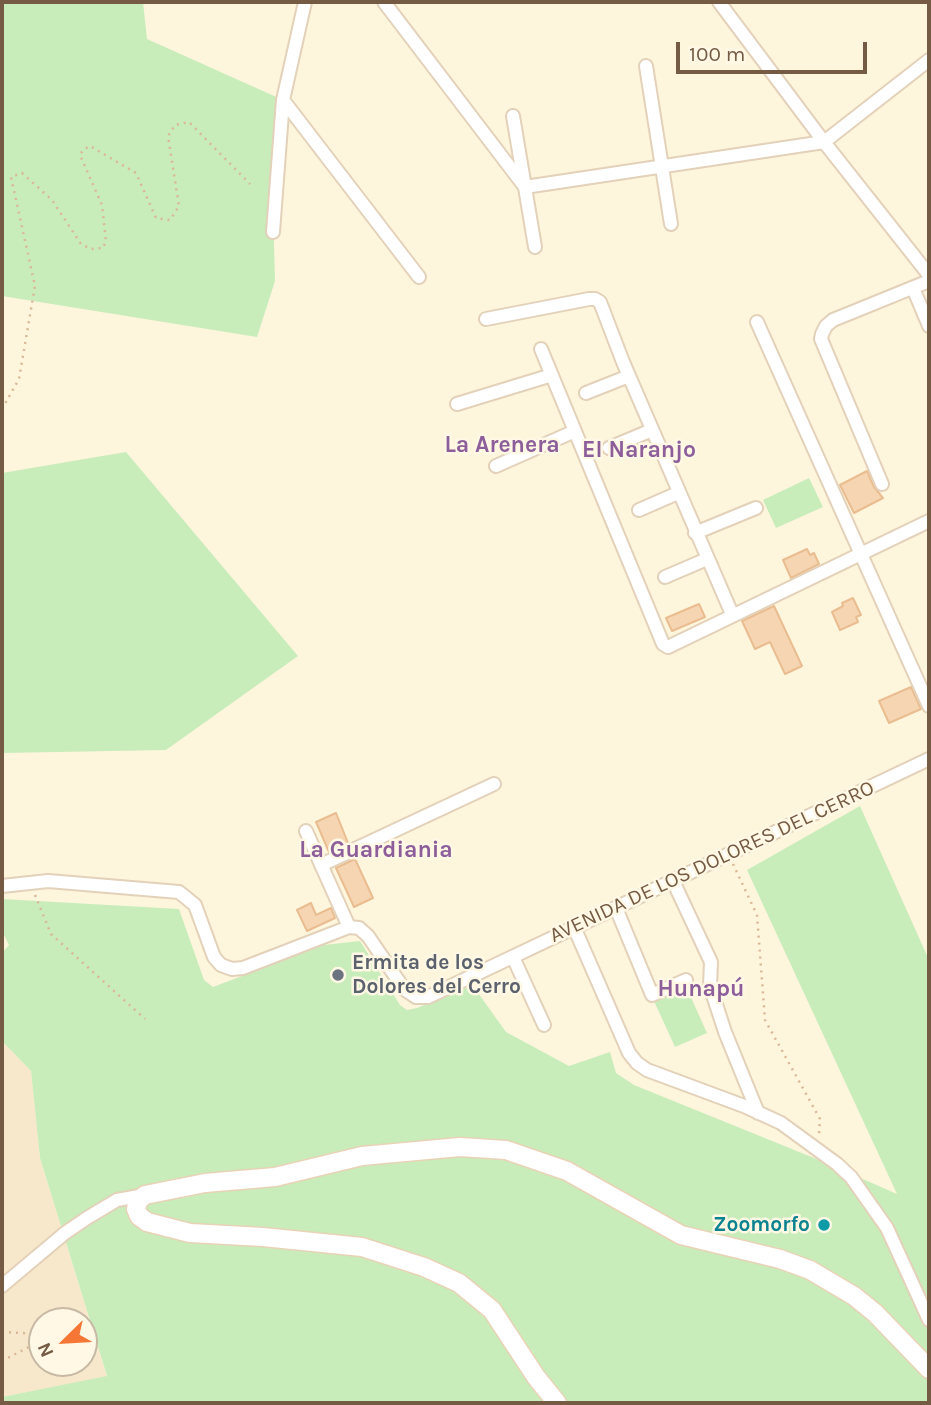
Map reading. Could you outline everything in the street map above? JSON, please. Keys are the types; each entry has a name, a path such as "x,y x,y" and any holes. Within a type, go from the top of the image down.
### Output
{"street":[{"path":"273,232 282,100 305,2"},
{"path":"384,2 525,187"},
{"path":"719,2 824,142 929,275"},
{"path":"525,187 824,142 929,60"},
{"path":"646,66 671,224"},
{"path":"282,100 419,277"},
{"path":"513,116 535,247"},
{"path":"882,484 821,339 822,334 833,320 929,281"},
{"path":"914,288 929,326"},
{"path":"486,319 595,299 600,302 678,493 732,614"},
{"path":"757,322 929,706"},
{"path":"541,349 663,644 668,647 929,521"},
{"path":"457,404 552,375"},
{"path":"586,393 629,376"},
{"path":"609,448 652,430"},
{"path":"496,466 575,431"},
{"path":"639,510 678,493"},
{"path":"695,533 756,508"},
{"path":"666,577 707,559"},
{"name":"AVENIDA DE LOS DOLORES DEL CERRO","path":"349,927 359,928 368,936 404,989 416,997 434,995 929,759"},
{"path":"321,865 494,784"},
{"path":"2,886 48,881 180,892 195,905 214,957 221,965 232,970 349,927 306,831"},
{"path":"673,881 711,962 710,986 725,1032 758,1113"},
{"path":"615,908 652,995 686,980"},
{"path":"574,927 629,1053 636,1063 647,1070 758,1113 796,1132 851,1177 881,1220 929,1320"},
{"path":"513,957 544,1025"},
{"path":"5,1280 65,1233 117,1200 205,1184 275,1177 362,1156 460,1147 506,1150 567,1171 681,1235 780,1259 810,1270 854,1296 875,1313 929,1368"},
{"path":"145,1195 138,1201 136,1209 139,1216 147,1222 190,1233 362,1247 424,1267 459,1283 492,1310 536,1377 557,1403"}],"path":[{"path":"2,409 19,379 34,286 11,177 22,173 52,200 81,244 91,249 103,248 106,241 102,205 80,155 90,146 136,173 156,218 170,220 178,206 169,136 175,125 189,122 250,184"},
{"path":"728,855 757,915 765,1020 820,1119 817,1148"},
{"path":"30,883 51,934 145,1019"},
{"path":"2,1332 28,1333"},
{"path":"2,1361 28,1347"}],"shaded area":[{"path":"2,1041 31,1071 40,1158 86,1307 28,1307 28,1377 98,1377 98,1348 107,1377 2,1397"}],"green space":[{"path":"2,2 143,2 147,39 283,100 273,209 275,281 257,337 2,296"},
{"path":"126,452 298,656 166,750 2,753 2,473"},
{"path":"809,478 823,507 776,528 763,500"},
{"path":"860,806 929,960 929,1403 2,1403 2,1397 107,1376 98,1347 98,1307 86,1307 40,1158 31,1071 2,1041 2,953 9,945 2,931 2,899 179,909 204,980 213,987 324,945 360,941 400,1005 407,1010 467,987 476,990 506,1032 569,1066 610,1052 616,1073 634,1085 897,1194 747,870"},
{"path":"685,984 707,1033 675,1047 653,999"}],"building":[{"path":"867,471 874,487 883,498 854,513 840,485"},
{"path":"807,549 810,555 814,553 819,564 791,578 783,560"},
{"path":"853,598 861,615 856,617 858,622 840,630 832,612"},
{"path":"699,604 705,617 672,631 666,618"},
{"path":"774,606 802,666 785,674 770,642 755,649 742,621"},
{"path":"911,687 921,709 889,723 879,701"},
{"path":"336,813 348,843 329,852 316,822"},
{"path":"355,859 373,898 354,907 336,868"},
{"path":"311,903 316,915 331,908 335,918 307,931 297,910"}],"place":[{"name":"Ermita de los Dolores del Cerro","path":"338,975"},
{"name":"Zoomorfo","path":"824,1225"}],"district":[{"name":"La Arenera","path":"502,445"},
{"name":"El Naranjo","path":"639,450"},
{"name":"La Guardiania","path":"376,850"},
{"name":"Hunapú","path":"701,989"}]}
